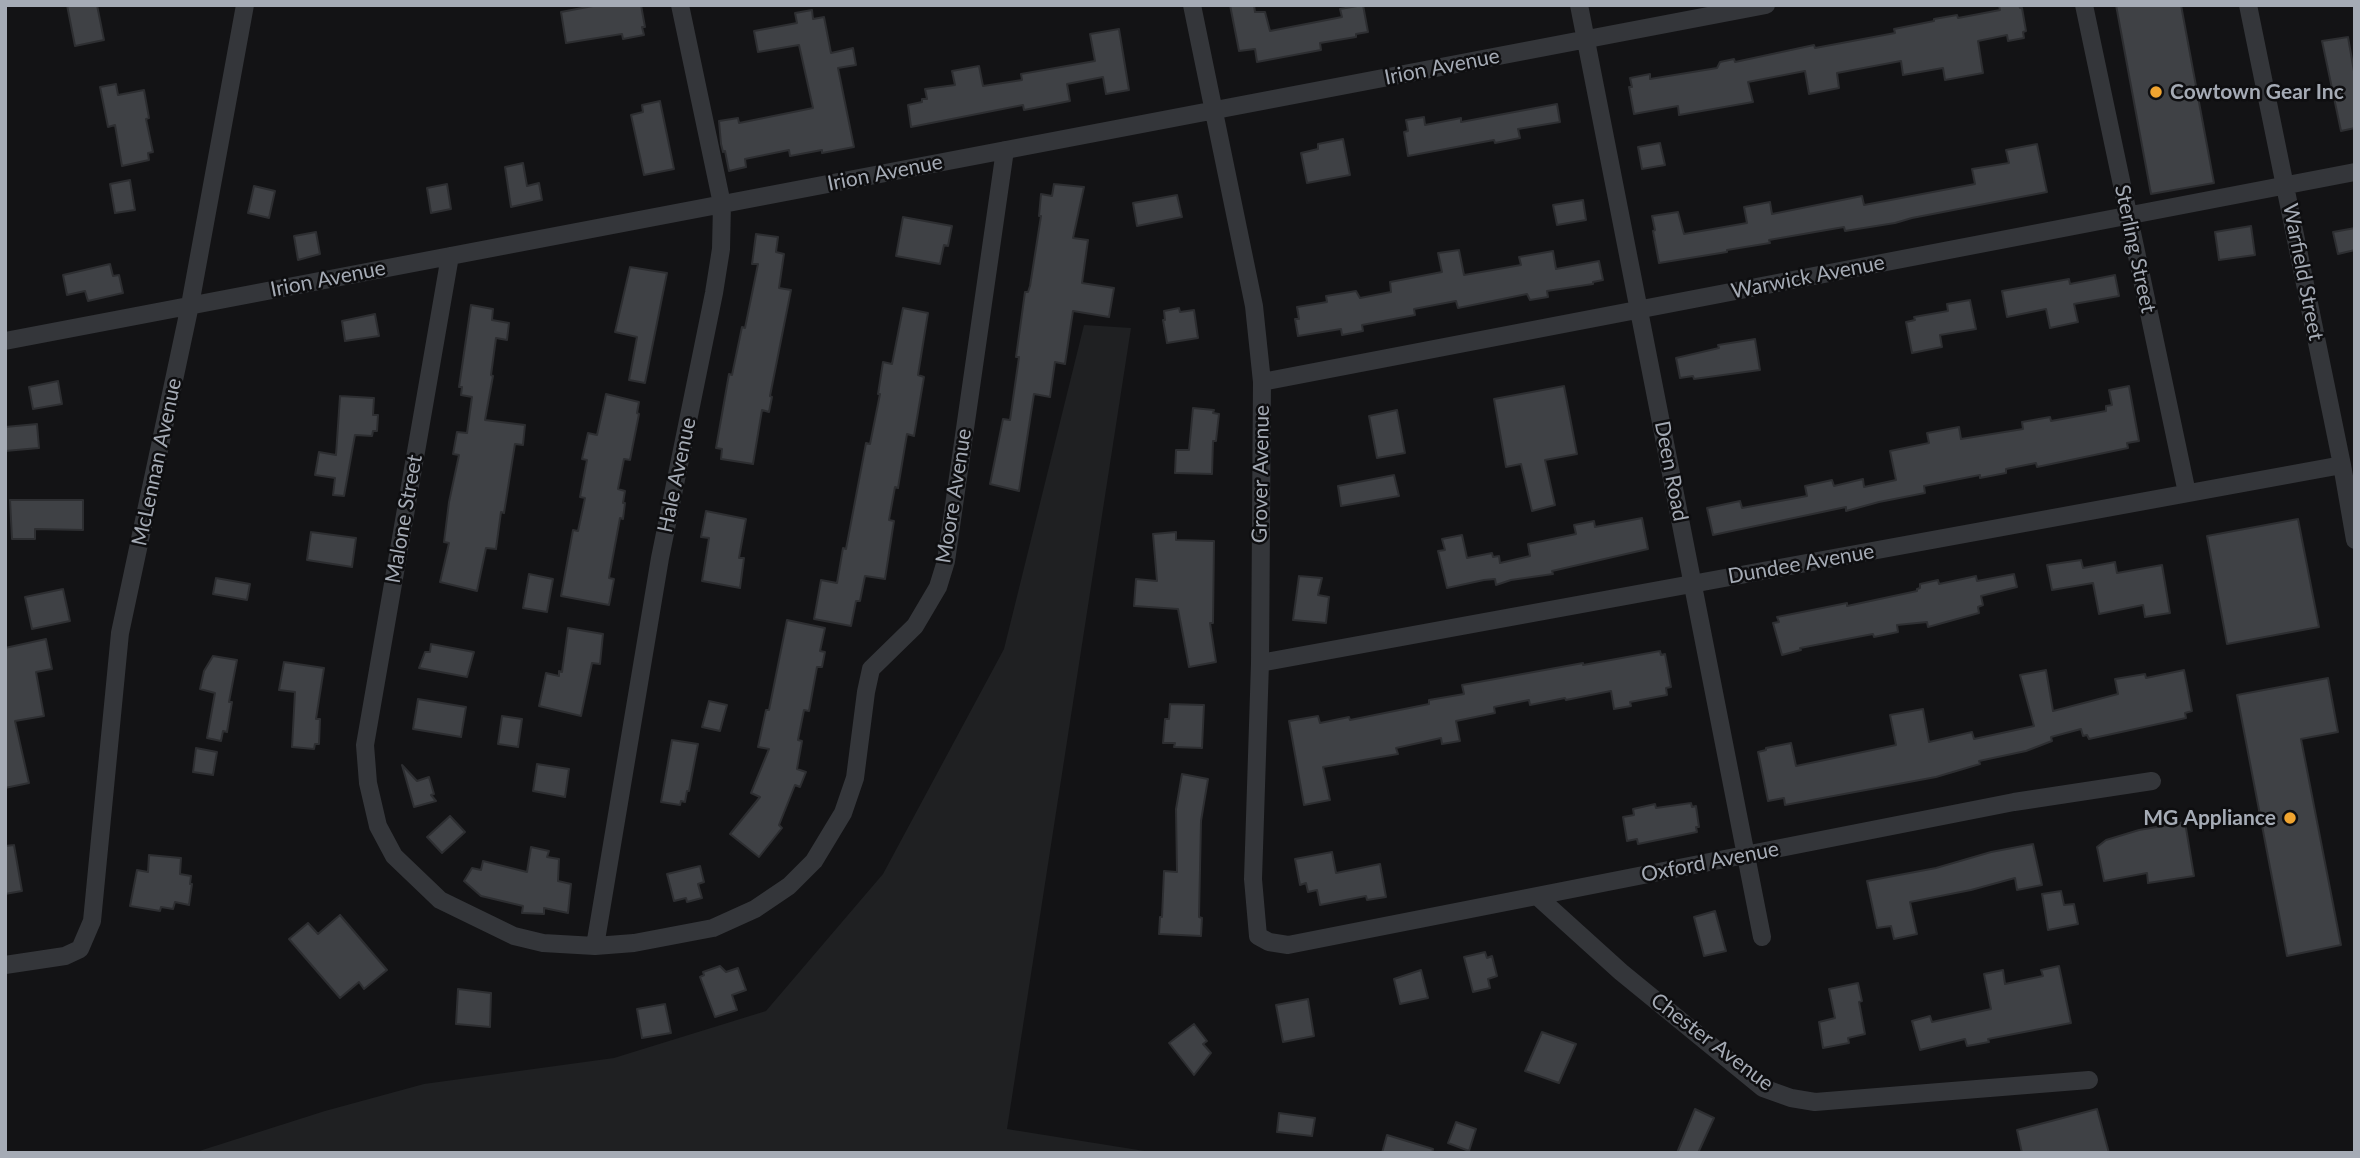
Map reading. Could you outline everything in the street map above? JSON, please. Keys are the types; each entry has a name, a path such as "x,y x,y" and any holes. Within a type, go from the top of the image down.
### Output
{"street":[{"name":"McLennan Avenue","path":"5,965 65,956 80,949 92,922 120,633 190,305 245,5"},
{"name":"Hale Avenue","path":"595,946 660,558 722,249 722,204 680,5"},
{"name":"Grover Avenue","path":"1192,5 1254,306 1262,382 1253,879 1258,936 1269,943"},
{"name":"Deen Road","path":"1579,5 1762,937"},
{"name":"Irion Avenue","path":"5,341 1766,5"},
{"name":"Sterling Street","path":"2084,5 2187,493"},
{"name":"Warfield Street","path":"2248,5 2355,540"},
{"name":"Moore Avenue","path":"368,783 378,826 394,856 440,900 514,936 543,943 595,946 634,943 713,928 755,909 789,886 814,862 843,813 855,778 871,669 915,626 938,587 946,561 1005,150"},
{"name":"Warwick Avenue","path":"1262,382 2355,172"},
{"name":"Malone Street","path":"368,783 365,744 450,256"},
{"name":"Dundee Avenue","path":"1259,663 2342,465"},
{"name":"Oxford Avenue","path":"1269,943 1288,944 2014,802 2152,781"},
{"name":"Chester Avenue","path":"1537,896 1621,972 1763,1088 1791,1098 1815,1102 2089,1080"}],"shaded area":[{"path":"1084,325 1131,328 1007,1129 1157,1153 193,1153 325,1111 424,1084 614,1058 766,1011 883,874 1004,649"}],"building":[{"path":"67,5 97,5 104,40 75,46"},
{"path":"598,5 641,5 644,35 623,39 622,34 566,43 561,12"},
{"path":"1230,5 1254,5 1255,12 1265,12 1270,31 1342,17 1340,9 1363,5 1368,32 1356,34 1356,37 1320,43 1321,50 1257,62 1255,49 1239,51"},
{"path":"1999,5 2019,5 2022,8 2026,31 2023,32 2024,38 2008,41 2007,35 1978,41 1983,73 1945,80 1943,68 1903,75 1901,61 1837,73 1839,88 1809,94 1805,71 1748,82 1753,102 1679,115 1678,106 1634,114 1630,78 1650,74 1650,79 1717,68 1720,62 1734,59 1735,62 1814,45 1815,48 1895,33 1894,29 1934,19 1957,15 1958,18 2000,10"},
{"path":"2116,5 2181,5 2214,183 2151,194"},
{"path":"812,10 813,19 824,17 831,53 853,48 856,65 838,68 854,147 790,156 789,150 745,159 746,167 729,171 721,144 719,121 738,118 739,123 813,108 799,45 758,52 754,31 797,23 795,13"},
{"path":"1119,29 1129,90 1106,94 1103,77 1067,84 1070,101 1024,110 1023,105 911,127 908,105 927,99 925,89 955,85 952,71 979,66 983,86 1022,80 1021,74 1095,61 1090,34"},
{"path":"2348,37 2355,77 2355,128 2341,131 2322,41"},
{"path":"116,84 118,95 144,90 149,118 146,119 153,152 148,153 149,160 122,166 115,125 108,127 100,87"},
{"path":"660,101 674,169 644,175 631,115 643,112 642,105"},
{"path":"1557,104 1560,122 1518,129 1520,138 1495,143 1494,140 1408,156 1404,132 1408,131 1406,120 1424,117 1425,125 1461,118 1461,122"},
{"path":"1343,139 1350,175 1307,183 1301,153 1318,149 1318,144"},
{"path":"1660,143 1665,165 1642,169 1638,147"},
{"path":"2037,144 2047,192 1895,223 1845,231 1844,227 1769,240 1770,243 1727,252 1659,263 1652,216 1678,212 1684,234 1747,223 1744,207 1770,202 1772,214 1862,196 1864,205 1975,184 1972,169 2009,163 2006,150"},
{"path":"523,163 527,186 539,183 542,200 511,207 505,167"},
{"path":"130,180 135,210 115,213 110,184"},
{"path":"447,184 451,209 431,213 427,188"},
{"path":"1054,184 1084,187 1073,238 1088,240 1082,283 1114,288 1109,317 1073,311 1065,364 1055,362 1050,397 1034,394 1019,491 990,484 1003,419 1010,420 1025,292 1028,292 1030,286 1041,216 1041,194 1052,196"},
{"path":"254,186 275,191 269,218 248,213"},
{"path":"1177,195 1182,217 1137,226 1133,203"},
{"path":"1583,200 1586,220 1557,225 1553,205"},
{"path":"903,217 952,226 948,246 944,245 940,264 896,256"},
{"path":"2251,226 2255,255 2219,260 2215,232"},
{"path":"2355,228 2355,250 2338,254 2333,232"},
{"path":"316,232 320,254 298,260 294,236"},
{"path":"756,234 778,237 776,252 784,254 779,288 791,290 769,412 762,410 753,464 721,459 722,449 716,448 729,374 732,375 742,327 745,328 758,264 752,264"},
{"path":"1459,250 1464,275 1521,265 1519,257 1553,251 1556,269 1599,261 1603,280 1547,291 1548,297 1530,300 1527,294 1458,308 1456,301 1414,309 1415,315 1362,325 1363,331 1342,335 1341,329 1298,336 1295,319 1299,319 1297,307 1327,302 1326,296 1356,291 1360,298 1391,292 1390,282 1442,272 1438,253"},
{"path":"110,264 113,276 119,275 123,293 88,301 85,291 67,295 63,275"},
{"path":"630,267 667,273 645,383 629,380 637,337 615,332"},
{"path":"2115,275 2119,296 2074,304 2078,322 2050,328 2046,309 2007,317 2002,291 2069,279 2070,284"},
{"path":"1970,300 1976,329 1940,335 1942,347 1912,353 1906,322 1915,320 1914,317 1948,311 1947,304"},
{"path":"471,305 493,309 492,320 509,323 507,340 496,338 485,420 525,425 523,445 515,444 496,549 486,548 477,591 440,582 449,543 444,542 459,455 453,454 457,432 467,433 472,397 461,395 462,387 459,387"},
{"path":"903,308 928,313 918,375 924,377 914,436 907,434 898,488 895,487 889,520 894,521 885,579 865,576 851,626 814,619 821,580 837,583 866,443 870,444 883,362 892,364"},
{"path":"1179,308 1180,312 1194,310 1198,338 1167,343 1164,311"},
{"path":"375,314 379,336 345,341 342,321"},
{"path":"1755,339 1760,370 1694,379 1693,376 1680,378 1676,358 1719,348 1718,345"},
{"path":"58,381 62,404 33,409 29,387"},
{"path":"1564,386 1577,454 1545,460 1555,505 1532,511 1521,464 1506,467 1494,399"},
{"path":"2129,386 2139,441 2127,443 2128,448 2037,467 2036,463 2006,469 2006,473 1980,478 1980,475 1924,486 1925,493 1846,511 1846,507 1713,535 1707,508 1740,501 1742,508 1807,496 1805,486 1832,480 1834,486 1863,479 1864,487 1896,480 1890,451 1929,443 1927,433 1959,427 1961,439 2023,429 2022,422 2050,417 2051,421 2106,411 2106,406 2112,405 2109,390"},
{"path":"606,394 639,402 630,460 624,459 618,489 625,491 625,503 609,578 614,579 609,605 561,596 573,530 578,531 585,498 580,497 587,460 582,459 588,433 597,435"},
{"path":"340,396 374,398 373,415 378,415 377,431 373,431 372,436 355,435 344,496 333,495 335,478 315,475 319,452 336,455"},
{"path":"1193,408 1214,410 1213,413 1219,414 1216,441 1213,441 1212,474 1175,473 1176,450 1189,450"},
{"path":"1397,410 1405,453 1377,458 1369,416"},
{"path":"37,424 39,448 5,451 5,427"},
{"path":"1394,475 1399,496 1341,506 1338,486"},
{"path":"10,500 83,500 83,530 35,529 35,539 12,539"},
{"path":"706,511 746,519 739,558 744,558 740,588 702,581 709,538 701,537"},
{"path":"1642,518 1648,549 1552,571 1553,574 1496,585 1495,579 1447,588 1438,551 1445,550 1442,539 1462,535 1467,558 1492,553 1493,557 1499,556 1500,563 1530,556 1528,544 1576,534 1574,525 1594,521 1595,527"},
{"path":"2298,519 2319,627 2227,644 2207,536"},
{"path":"311,532 356,538 352,567 307,560"},
{"path":"1176,532 1176,540 1214,541 1213,623 1210,623 1216,662 1189,667 1178,609 1134,606 1136,579 1157,581 1153,534"},
{"path":"2081,560 2083,568 2115,562 2117,573 2162,565 2170,613 2145,617 2143,605 2099,614 2093,583 2052,590 2047,565"},
{"path":"529,574 553,579 547,612 523,608"},
{"path":"2014,574 2017,587 1981,596 1983,605 1978,607 1979,613 1928,627 1927,622 1897,625 1898,632 1800,648 1801,650 1782,655 1773,623 1779,622 1777,617 1917,591 1920,584 1938,580 1939,584 1976,576 1977,581"},
{"path":"1299,576 1322,578 1318,595 1329,597 1326,623 1293,620"},
{"path":"216,578 250,584 247,600 213,594"},
{"path":"63,589 70,621 32,629 25,597"},
{"path":"787,620 825,628 820,651 825,652 822,667 817,667 809,711 804,710 798,740 802,741 797,769 806,772 800,787 795,785 779,825 782,828 759,857 730,834 760,797 751,793 769,749 758,747 766,710 769,710"},
{"path":"568,628 603,634 600,664 592,663 581,716 539,706 546,673 559,676 559,671 562,672"},
{"path":"46,639 52,669 36,672 44,716 15,721 29,783 5,788 5,648"},
{"path":"431,644 474,652 467,677 419,668 425,652 430,652"},
{"path":"1660,651 1661,655 1665,654 1671,687 1666,688 1667,695 1630,702 1631,706 1614,709 1611,691 1530,705 1529,700 1494,707 1495,713 1456,721 1460,741 1442,744 1441,738 1396,748 1398,754 1323,767 1330,800 1304,805 1289,721 1318,716 1320,723 1349,717 1350,720 1464,694 1462,685"},
{"path":"213,656 237,660 229,702 232,702 227,732 223,731 221,741 207,738 215,693 200,689 204,671"},
{"path":"284,662 324,668 316,719 320,719 319,744 315,744 314,749 292,747 295,692 279,690"},
{"path":"2046,670 2053,711 2118,694 2115,679 2145,674 2146,678 2184,670 2192,711 2185,713 2186,718 2089,739 2087,735 2083,736 2081,729 2051,737 2052,741 2026,751 1979,761 1980,764 1936,777 1785,805 1784,798 1768,801 1758,752 1766,748 1791,743 1796,766 1896,745 1890,715 1923,709 1929,742 1972,732 1974,739 2034,726 2020,675"},
{"path":"2328,678 2338,732 2301,739 2341,945 2287,956 2237,695"},
{"path":"418,699 466,707 461,737 413,729"},
{"path":"709,701 727,705 720,731 702,727"},
{"path":"1170,704 1204,705 1202,748 1174,747 1175,743 1163,743 1165,719 1169,719"},
{"path":"502,716 522,719 518,747 498,744"},
{"path":"672,740 698,744 689,791 685,802 681,801 680,805 661,802"},
{"path":"196,748 217,752 213,775 193,772"},
{"path":"537,764 569,769 565,797 533,791"},
{"path":"402,765 417,781 429,777 434,794 431,795 436,801 414,807"},
{"path":"1182,774 1208,779 1201,821 1201,936 1159,934 1164,871 1177,872 1176,809"},
{"path":"1691,803 1692,807 1696,806 1699,827 1696,827 1697,832 1638,844 1637,839 1627,841 1623,817 1634,815 1633,809 1655,804 1656,808"},
{"path":"450,816 465,832 442,853 427,837"},
{"path":"2185,822 2194,876 2148,883 2147,873 2104,881 2097,847 2106,840 2139,830"},
{"path":"2033,844 2042,885 2017,890 2015,878 1910,902 1917,934 1894,939 1891,926 1877,928 1867,881 1936,868 1991,852"},
{"path":"14,845 22,891 5,894 5,846"},
{"path":"531,847 549,851 547,857 559,859 558,881 571,884 568,913 544,908 544,914 522,913 523,906 481,896 464,881 472,868 481,870 483,861 527,872"},
{"path":"1332,852 1336,873 1380,864 1386,897 1367,900 1366,896 1320,905 1317,890 1308,892 1306,883 1300,885 1295,859"},
{"path":"149,855 181,858 180,874 191,876 189,905 175,902 173,909 161,907 160,911 130,906 137,870 148,872"},
{"path":"700,866 704,882 698,884 702,898 687,902 686,898 674,901 667,874"},
{"path":"2061,891 2064,905 2074,904 2078,924 2048,930 2042,894"},
{"path":"1715,911 1726,951 1704,956 1694,917"},
{"path":"340,915 387,970 364,989 359,982 340,998 289,939 308,923 318,934"},
{"path":"1485,952 1487,958 1492,956 1497,976 1488,979 1490,988 1473,992 1464,957"},
{"path":"720,966 726,972 738,968 746,990 732,995 737,1010 715,1017 700,977 704,975 703,972"},
{"path":"2059,966 2071,1023 1988,1039 1989,1042 1973,1045 1967,1046 1965,1039 1920,1050 1912,1021 1930,1016 1932,1022 1991,1009 1984,974 2003,970 2005,984 2043,976 2041,970"},
{"path":"1421,970 1428,998 1400,1004 1394,979"},
{"path":"1858,983 1865,1034 1848,1038 1849,1043 1823,1048 1819,1022 1835,1018 1829,989"},
{"path":"458,989 491,993 490,1027 456,1024"},
{"path":"1308,999 1314,1036 1283,1042 1276,1005"},
{"path":"665,1004 671,1033 642,1038 637,1009"},
{"path":"1194,1024 1207,1041 1203,1044 1211,1053 1194,1075 1169,1043"},
{"path":"1542,1032 1576,1044 1559,1083 1525,1071"},
{"path":"1695,1109 1714,1118 1698,1153 1677,1153"},
{"path":"2097,1109 2109,1153 2022,1153 2017,1130"},
{"path":"1279,1113 1315,1118 1312,1136 1277,1132"},
{"path":"1456,1122 1476,1129 1469,1151 1448,1143"},
{"path":"1387,1135 1433,1149 1432,1153 1382,1153"}],"place":[{"name":"Cowtown Gear Inc","path":"2156,92"},
{"name":"MG Appliance","path":"2290,818"}]}
